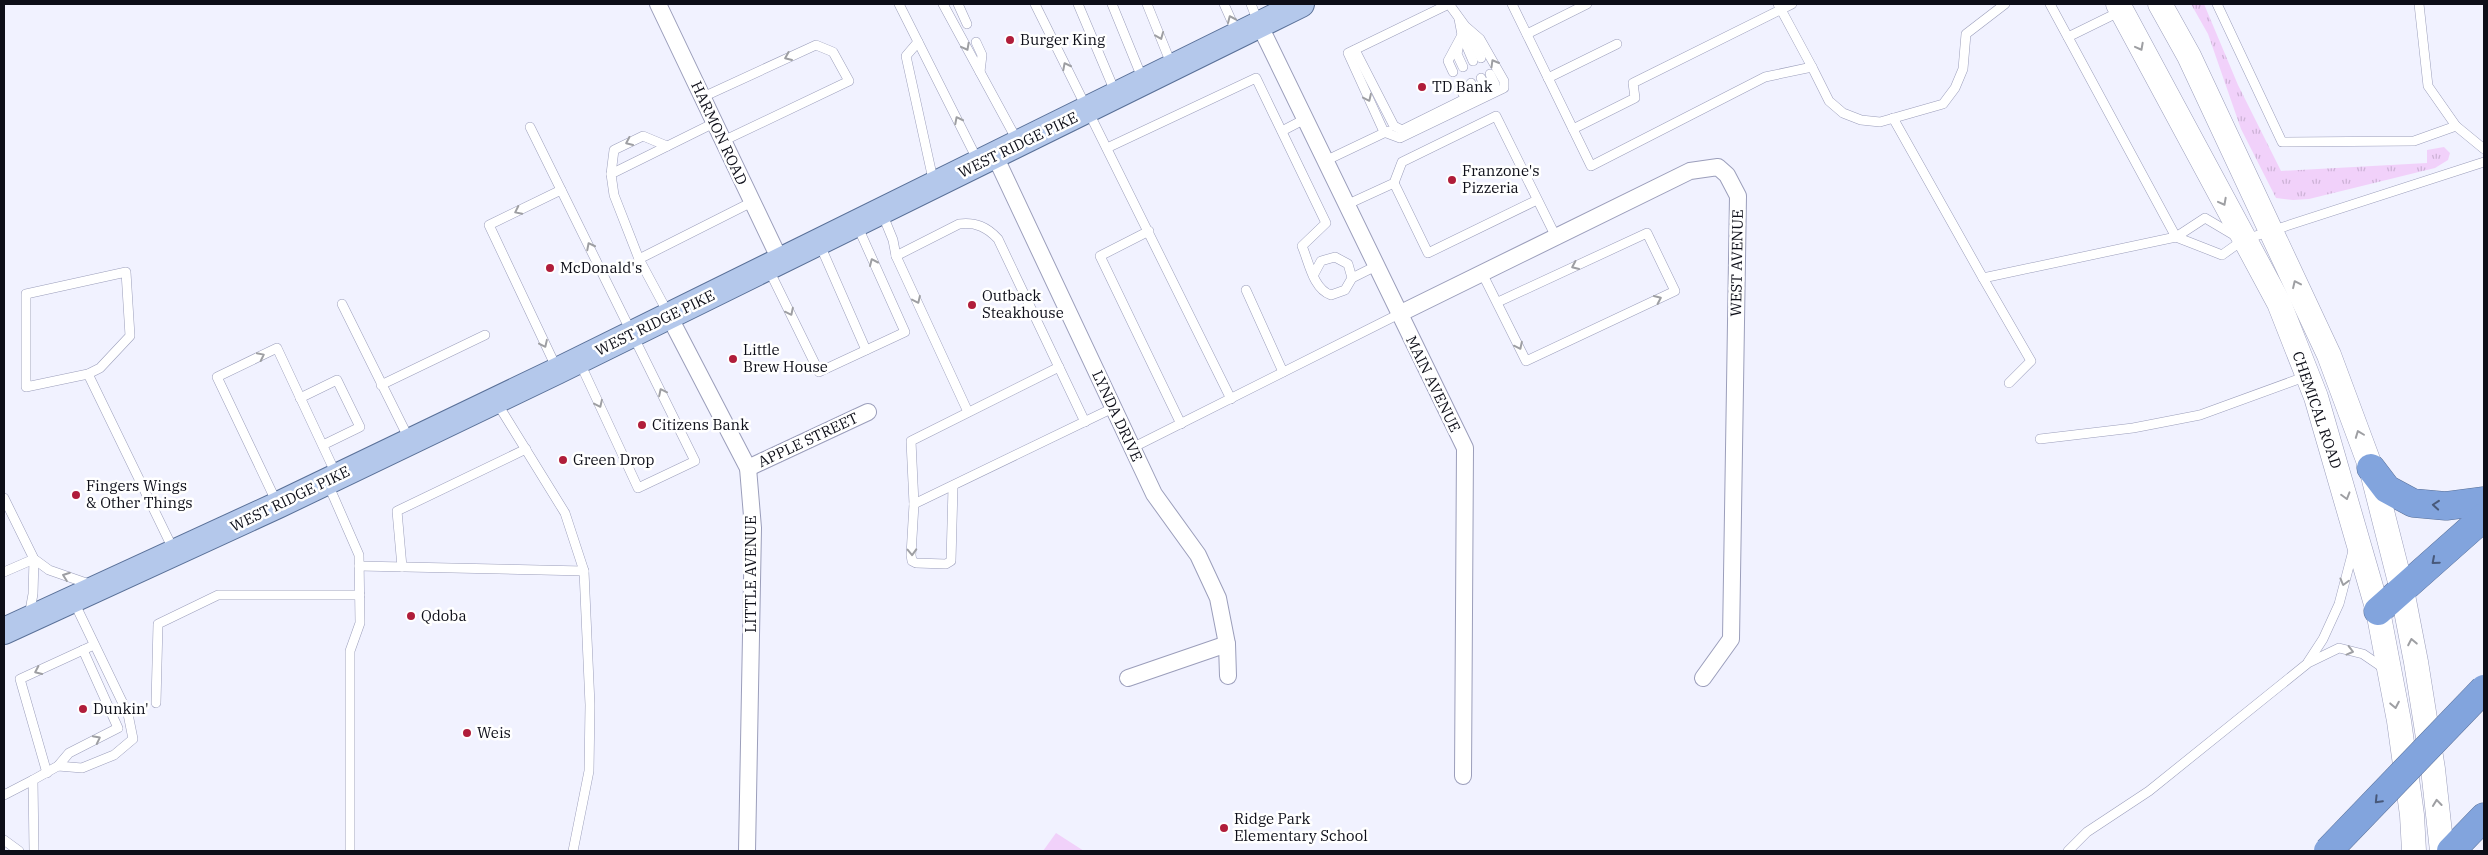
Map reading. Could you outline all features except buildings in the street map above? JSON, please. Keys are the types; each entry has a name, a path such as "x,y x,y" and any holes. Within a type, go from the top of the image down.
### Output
{"highway":[{"path":"2372,468 2387,489 2413,504 2446,506 2484,501"},
{"path":"2378,611 2484,518"},
{"path":"2328,851 2484,689"},
{"path":"2451,851 2484,817"}],"main road":[{"name":"WEST RIDGE PIKE","path":"4,631 278,506 775,265 1173,69 1249,21 1301,4"},
{"name":"CHEMICAL ROAD","path":"2160,4 2189,56 2329,355 2372,468 2402,590 2433,769 2442,851"},
{"name":"CHEMICAL ROAD","path":"2119,7 2278,303 2322,414 2378,611 2412,815 2414,851"}],"street":[{"name":"HARMON ROAD","path":"658,4 752,202 775,265"},
{"name":"MAIN AVENUE","path":"1249,21 1305,119 1465,448 1463,776"},
{"name":"LYNDA DRIVE","path":"987,160 1113,408 1154,494 1198,555 1218,598 1227,644 1228,676"},
{"name":"WEST AVENUE","path":"1400,314 1690,171 1718,167 1727,175 1738,196 1731,639 1704,678"},
{"name":"LITTLE AVENUE","path":"669,316 748,468 753,528 747,851"},
{"name":"APPLE STREET","path":"748,468 868,412"},
{"path":"1128,678 1227,644"}],"lane":[{"path":"899,4 918,42 987,160"},
{"path":"943,4 1020,144"},
{"path":"958,4 967,24"},
{"path":"1035,4 1231,399"},
{"path":"1078,4 1116,96"},
{"path":"1112,4 1144,83"},
{"path":"1146,4 1173,69"},
{"path":"1224,4 1249,21"},
{"path":"1352,52 1449,4 1459,17 1465,26 1477,60 1462,35 1459,17"},
{"path":"1512,4 1591,166 1765,77 1812,67"},
{"path":"1527,34 1587,4"},
{"path":"1573,130 1635,98 1633,83 1779,6 1792,4"},
{"path":"1779,6 1828,101 1843,113 1880,122 1943,104 1955,88 1962,69 1966,34 2005,4"},
{"path":"2050,4 2176,237 2222,255 2243,240 2484,162"},
{"path":"2217,4 2282,142 2414,141 2456,126"},
{"path":"2419,4 2428,86 2456,126 2484,149"},
{"path":"2068,37 2119,7"},
{"path":"1352,52 1384,132 1400,138 1504,88 1504,81 1480,39 1465,26"},
{"path":"1462,35 1457,54 1463,67"},
{"path":"1453,72 1448,61 1462,35"},
{"path":"918,42 906,56 934,186"},
{"path":"976,42 982,55 980,72"},
{"path":"1548,78 1617,44"},
{"path":"703,97 816,45 833,52 849,82 723,141"},
{"path":"1352,52 1394,126 1402,130"},
{"path":"1325,161 1384,132 1402,130 1495,84 1485,76"},
{"path":"1107,148 1256,78 1326,223 1302,246 1318,288 1331,295 1345,290 1352,278 1376,266"},
{"path":"1471,83 1476,94"},
{"path":"1460,88 1466,99"},
{"path":"1346,205 1394,183 1402,162 1496,116 1556,237"},
{"path":"1892,118 2030,361 2009,384"},
{"path":"1282,131 1305,119"},
{"path":"611,174 714,123"},
{"path":"530,127 634,334 695,461 638,488 489,226 561,190"},
{"path":"667,146 643,136 614,150 611,174 614,195 639,259 669,316"},
{"path":"1394,183 1428,253 1538,200"},
{"path":"639,259 752,202"},
{"path":"882,212 893,240 896,256 968,412"},
{"path":"1983,278 2176,237 2205,218 2243,240"},
{"path":"896,256 959,224 970,223 991,231 998,240 1085,422"},
{"path":"775,265 819,372 905,332 856,225"},
{"path":"1148,231 1100,256 1180,424"},
{"path":"1482,273 1526,361 1675,291 1647,233 1498,302"},
{"path":"819,242 866,350"},
{"path":"1314,274 1321,261 1335,257 1348,264 1352,278"},
{"path":"126,272 130,336 100,368 88,374 26,387 26,294 126,272"},
{"path":"1246,290 1283,372"},
{"path":"342,304 410,441"},
{"path":"1132,448 1400,314"},
{"path":"381,384 485,335"},
{"path":"278,506 217,377 277,348 323,445 332,479 359,555 360,623 350,651 350,851"},
{"path":"953,487 951,562 946,564 916,563 912,561 914,504 911,441 1059,368"},
{"path":"88,374 175,554"},
{"path":"2040,439 2134,428 2200,415 2307,376"},
{"path":"300,398 337,380 360,427 323,445"},
{"path":"495,400 565,513 584,571 590,705 589,771 573,851"},
{"path":"914,504 953,487 1113,408"},
{"path":"402,567 397,511 526,449"},
{"path":"4,498 34,559 48,570 100,588"},
{"path":"2308,663 2323,639 2339,604 2357,535"},
{"path":"4,572 34,559"},
{"path":"28,620 33,594 34,559"},
{"path":"359,566 584,571"},
{"path":"156,703 158,624 218,595 360,595"},
{"path":"58,766 82,768 114,755 133,739 128,714 73,600"},
{"path":"46,773 20,679 94,645"},
{"path":"2068,851 2086,832 2149,791 2308,663 2339,648 2363,654 2389,672"},
{"path":"4,795 58,766 69,753 118,728 83,650"},
{"path":"33,780 34,851"},
{"path":"4,840 19,851"}],"green space":[{"path":"2191,4 2204,4 2238,85 2281,171 2427,163 2427,150 2444,147 2450,153 2448,160 2435,168 2309,199 2276,198 2241,129 2208,34"},
{"path":"1056,833 1084,851 1043,851"}],"place":[{"name":"Burger King","path":"1010,40"},
{"name":"TD Bank","path":"1422,87"},
{"name":"Franzone's Pizzeria","path":"1452,180"},
{"name":"McDonald's","path":"550,268"},
{"name":"Outback Steakhouse","path":"972,305"},
{"name":"Little Brew House","path":"733,359"},
{"name":"Citizens Bank","path":"642,425"},
{"name":"Green Drop","path":"563,460"},
{"name":"Fingers Wings & Other Things","path":"76,495"},
{"name":"Qdoba","path":"411,616"},
{"name":"Dunkin'","path":"83,709"},
{"name":"Weis","path":"467,733"},
{"name":"Ridge Park Elementary School","path":"1224,828"}]}
